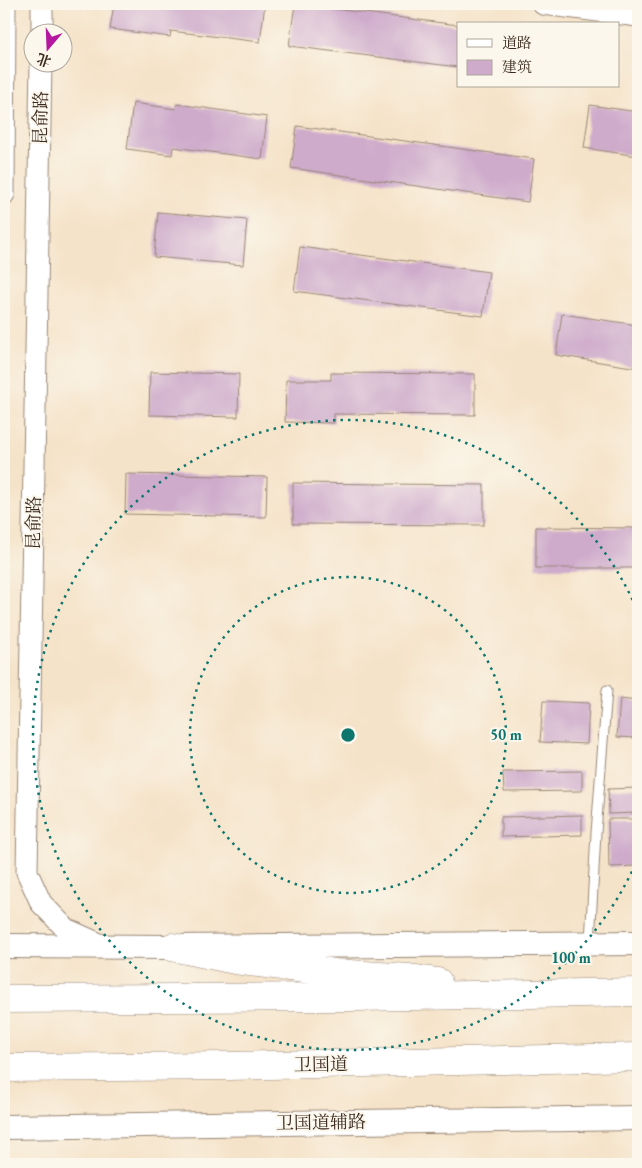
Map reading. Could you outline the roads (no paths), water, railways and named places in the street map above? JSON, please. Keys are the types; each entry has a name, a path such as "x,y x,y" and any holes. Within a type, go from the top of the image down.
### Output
{"highway":[{"path":"172,947 235,960 335,973 409,978 448,984 488,995"},
{"path":"4,999 638,992"},
{"name":"卫国道","path":"4,1068 229,1066 638,1057"}],"main road":[{"path":"4,946 172,947 638,943"},
{"name":"卫国道辅路","path":"4,1127 638,1118"}],"street":[{"path":"42,4 42,22"},
{"path":"543,4 638,16"},
{"name":"昆俞路","path":"4,194 5,5"},
{"name":"昆俞路","path":"41,72 28,872 41,903 66,929 104,946"}],"lane":[{"path":"590,943 607,690"}]}
